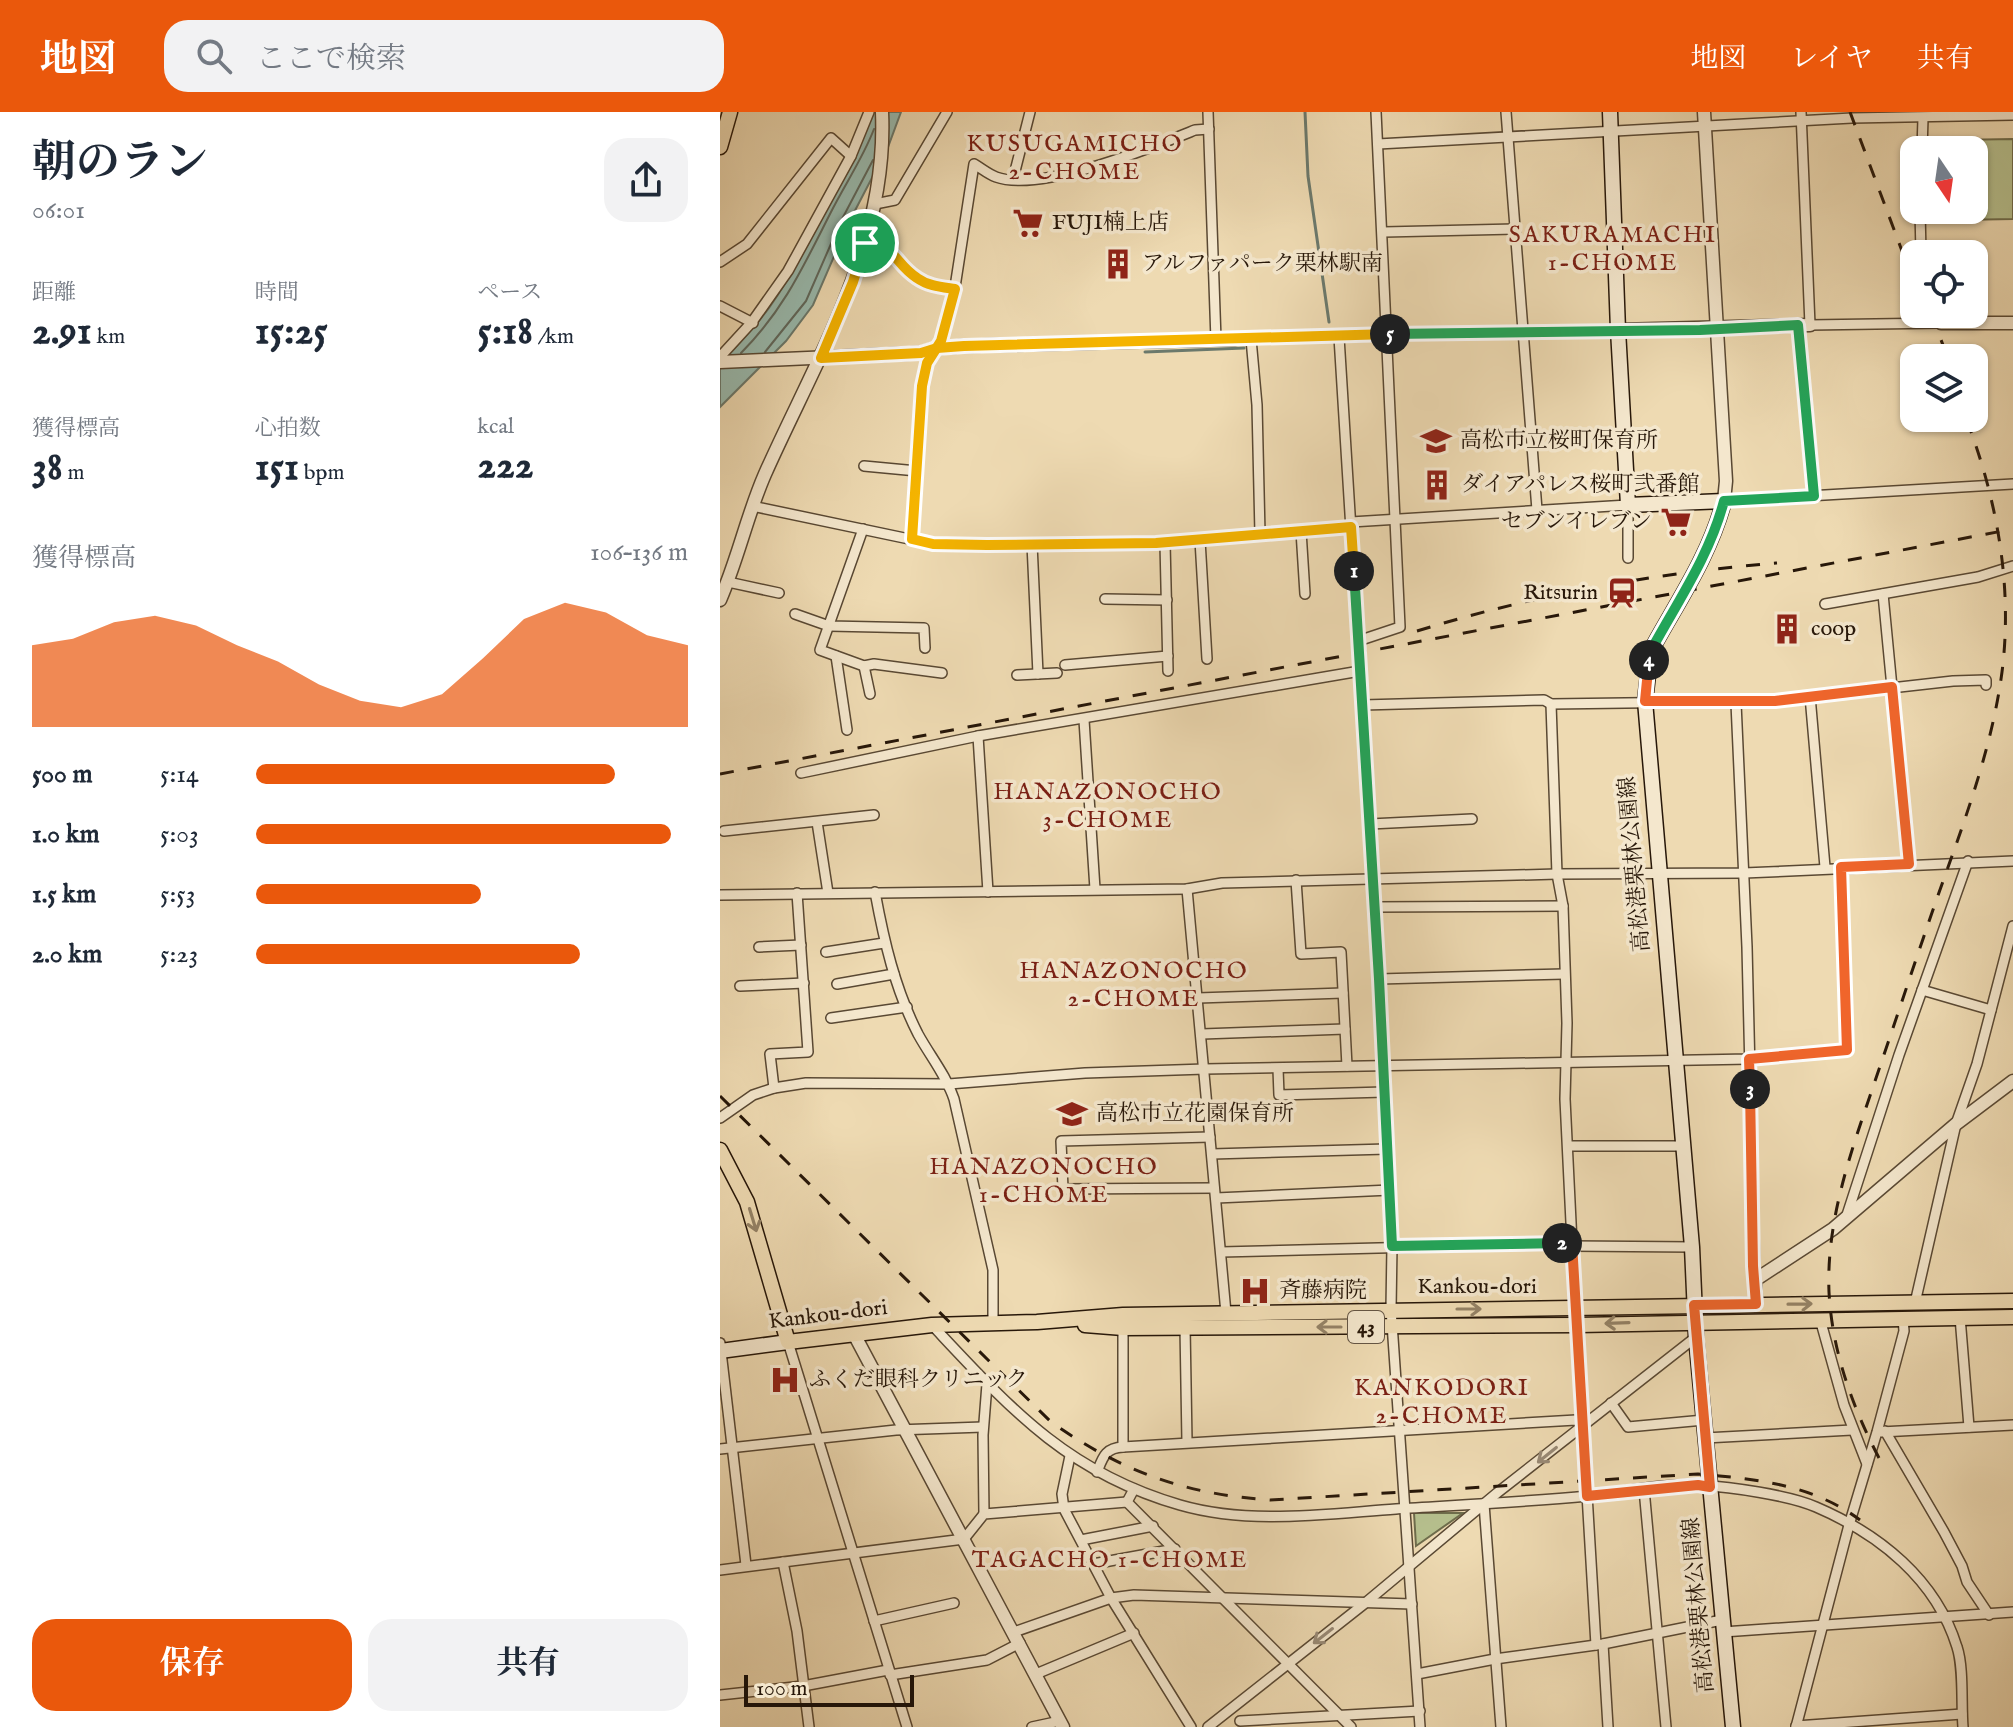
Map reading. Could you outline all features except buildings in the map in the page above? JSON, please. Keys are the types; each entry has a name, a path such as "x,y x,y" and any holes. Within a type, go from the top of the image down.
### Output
{"main road":[{"path":"720,147 730,112"},
{"path":"1610,112 1628,505 1724,501"},
{"name":"高松港栗林公園線","path":"1724,501 1704,558 1654,645 1647,670 1645,701 1692,1247 1695,1329 1733,1727"},
{"path":"720,1150 747,1202 788,1342"},
{"name":"Kankou-dori","path":"720,1349 932,1325 1037,1322 1123,1315 2013,1301"},
{"name":"Kankou-dori","path":"1037,1322 1123,1328 1578,1325 1695,1329 1820,1319 2013,1317"}],"street":[{"path":"720,361 753,323 788,271 851,156 869,112"},
{"path":"720,600 752,506 853,282 875,204 880,170 882,112"},
{"path":"875,204 895,200 947,112"},
{"path":"1013,179 1030,112"},
{"path":"1208,112 1216,340"},
{"path":"1358,641 1400,627 1384,232 1376,112"},
{"path":"1506,112 1537,510"},
{"path":"1378,144 1611,131 1704,118 2013,115"},
{"path":"1802,116 1804,325 1814,496"},
{"path":"1704,118 1726,481 1724,501 2013,484"},
{"path":"1922,136 1923,118"},
{"path":"912,539 922,386 927,363 937,348 955,289 974,164 994,177 1048,177 1102,165 1195,130 1209,129"},
{"path":"720,262 747,244 831,138 851,156"},
{"path":"1384,232 1515,229"},
{"path":"865,243 886,247 914,276 928,284 955,289"},
{"path":"720,306 753,323"},
{"path":"720,361 768,362 921,353 937,348 1900,322"},
{"path":"1988,322 2013,323"},
{"path":"1339,337 1379,979 1390,1190 1391,1309 1420,1727"},
{"path":"1251,339 1257,405 1260,534"},
{"path":"864,466 917,471"},
{"path":"752,506 933,544 1032,544 1165,543 1395,519 1628,505 1628,558"},
{"path":"863,529 820,650 864,666 874,664 942,673"},
{"path":"1301,531 1305,594"},
{"path":"1200,540 1207,659"},
{"path":"1165,543 1168,671"},
{"path":"1032,544 1038,674"},
{"path":"1825,604 1978,577 2013,566"},
{"path":"728,582 779,593"},
{"path":"1883,594 1909,864"},
{"path":"1105,599 1167,600"},
{"path":"795,614 829,626 924,628 925,648"},
{"path":"836,656 847,730"},
{"path":"1065,665 1168,656"},
{"path":"864,666 870,694"},
{"path":"801,773 978,736 1360,671"},
{"path":"1017,675 1057,673"},
{"path":"1363,705 1544,700 1551,704 1645,701 1736,703 1964,681 1986,680 1986,685"},
{"path":"1810,696 1825,867"},
{"path":"1736,703 1756,1304"},
{"path":"1551,704 1557,874 1563,906 1572,1244 1587,1496 1608,1727"},
{"path":"1084,720 1095,889"},
{"path":"978,736 988,892"},
{"path":"724,831 874,815"},
{"path":"1370,824 1472,819"},
{"path":"817,822 828,893"},
{"path":"1846,1218 1968,861"},
{"path":"720,895 1187,889 1222,883 1296,880 1744,873 2013,861"},
{"path":"720,1118 753,1095 806,1083 949,1084 1085,1073 1205,1069 1749,1059 1847,1050 1841,867"},
{"path":"1296,880 1301,954 1341,952 1347,1066"},
{"path":"1187,889 1226,1313"},
{"path":"875,892 884,943 894,974 918,1033 949,1084 993,1270 993,1323"},
{"path":"774,1088 770,1054 808,1052 797,893"},
{"path":"1375,907 1563,906"},
{"path":"1915,1303 1956,1124 1977,1064 2013,926"},
{"path":"826,952 884,943"},
{"path":"759,947 801,945"},
{"path":"837,984 894,974"},
{"path":"1379,979 1564,974"},
{"path":"740,986 804,983"},
{"path":"1922,990 1991,1010"},
{"path":"1198,998 1343,993"},
{"path":"831,1018 907,1007"},
{"path":"1202,1034 1345,1029"},
{"path":"1278,1069 1279,1095 1384,1092"},
{"path":"1755,1280 1846,1218 1956,1124 2013,1081"},
{"path":"1210,1137 1061,1141 1063,1189 1215,1193 1390,1190"},
{"path":"1568,1146 1682,1146"},
{"path":"1212,1154 1387,1149"},
{"path":"1221,1252 1572,1244 1692,1247"},
{"path":"1960,1317 1969,1427"},
{"path":"1903,1318 1904,1331 1881,1432 1867,1464 1849,1525 1796,1727 1962,1714"},
{"path":"1820,1319 1852,1430 1867,1464"},
{"path":"932,1325 987,1384 1070,1456 1134,1489 1181,1506 1256,1516 1484,1504 1698,1485 1766,1494 1814,1506 1887,1547 1916,1574 1945,1618 1958,1650 1963,1727"},
{"path":"1185,1327 1187,1442"},
{"path":"1123,1328 1123,1447"},
{"path":"1208,1727 1611,1403 1695,1329"},
{"path":"854,1334 1062,1724 1032,1727"},
{"path":"788,1342 907,1727"},
{"path":"720,1349 746,1565"},
{"path":"720,1570 964,1539 984,1514 983,1427 987,1384"},
{"path":"1611,1403 1628,1427 1704,1420"},
{"path":"1097,1472 1111,1448 1576,1420 1583,1425"},
{"path":"1881,1432 2013,1425"},
{"path":"720,1449 907,1429 983,1427"},
{"path":"1705,1438 1852,1430"},
{"path":"1881,1432 1950,1543 1967,1582 1989,1615"},
{"path":"1070,1456 1062,1494 1064,1509 1111,1598 1191,1727"},
{"path":"1127,1502 1134,1489"},
{"path":"1644,1489 1666,1727"},
{"path":"984,1514 1127,1502 1351,1727"},
{"path":"1484,1504 1501,1727"},
{"path":"1081,1540 1153,1526"},
{"path":"1093,1564 1175,1549"},
{"path":"783,1562 797,1631 809,1727"},
{"path":"720,1695 987,1660 1017,1638 1111,1598 1134,1595 1412,1604"},
{"path":"874,1621 954,1603"},
{"path":"1417,1674 1495,1659 1723,1626 1824,1625 2013,1612"},
{"path":"1036,1674 1134,1633"},
{"path":"1227,1712 1240,1724 1338,1714 1420,1711"}],"green space":[{"path":"1988,139 2013,139 2013,219 1988,219"},
{"path":"1414,1513 1463,1513 1416,1546"}],"water":[{"path":"871,112 901,112 888,147 848,224 813,305 786,341 720,407 720,364 757,323 784,285 824,212"}],"waterway":[{"path":"1305,112 1308,176 1329,322"},
{"path":"1145,352 1244,348"}],"railway":[{"path":"1850,112 1900,246"},
{"path":"1936,328 1943,344"},
{"path":"1879,1458 1852,1398 1839,1357 1831,1314 1829,1265 1836,1211 1850,1158 1972,797 1998,697 2005,640 2004,575 1994,511 1971,432"},
{"path":"720,774 2013,529"},
{"path":"1417,631 1595,587 1777,563"},
{"path":"720,1096 1051,1422 1103,1454 1154,1477 1209,1492 1270,1500 1698,1474 1782,1485 1822,1498 1860,1520"}],"place":[{"name":"FUJI楠上店","path":"1028,223"},
{"name":"アルファパーク栗林駅南","path":"1118,264"},
{"name":"高松市立桜町保育所","path":"1436,441"},
{"name":"ダイアパレス桜町弐番館","path":"1437,485"},
{"name":"セブンイレブン","path":"1676,522"},
{"name":"Ritsurin","path":"1622,593"},
{"name":"coop","path":"1787,629"},
{"name":"高松市立花園保育所","path":"1072,1114"},
{"name":"斉藤病院","path":"1255,1291"},
{"name":"ふくだ眼科クリニック","path":"785,1380"}],"district":[{"name":"KUSUGAMICHO 2-CHOME","path":"1075,158"},
{"name":"SAKURAMACHI 1-CHOME","path":"1613,249"},
{"name":"HANAZONOCHO 3-CHOME","path":"1108,806"},
{"name":"HANAZONOCHO 2-CHOME","path":"1134,985"},
{"name":"HANAZONOCHO 1-CHOME","path":"1044,1181"},
{"name":"KANKODORI 2-CHOME","path":"1442,1402"},
{"name":"TAGACHO 1-CHOME","path":"1110,1560"}],"route":[{"path":"865,243 853,282 821,358 921,353 937,348 964,346 1388,334 1700,330 1798,325 1814,496 1724,501 1704,558 1654,645 1645,682 1645,701 1775,701 1892,687 1909,864 1841,867 1847,1050 1749,1059 1756,1304 1694,1305 1710,1487 1698,1485 1587,1496 1572,1243 1392,1246 1351,527 1156,543 987,545 933,544 912,539 922,386 927,363 930,357 937,348 941,341 955,289 928,284 914,276 886,247 865,243"}]}
